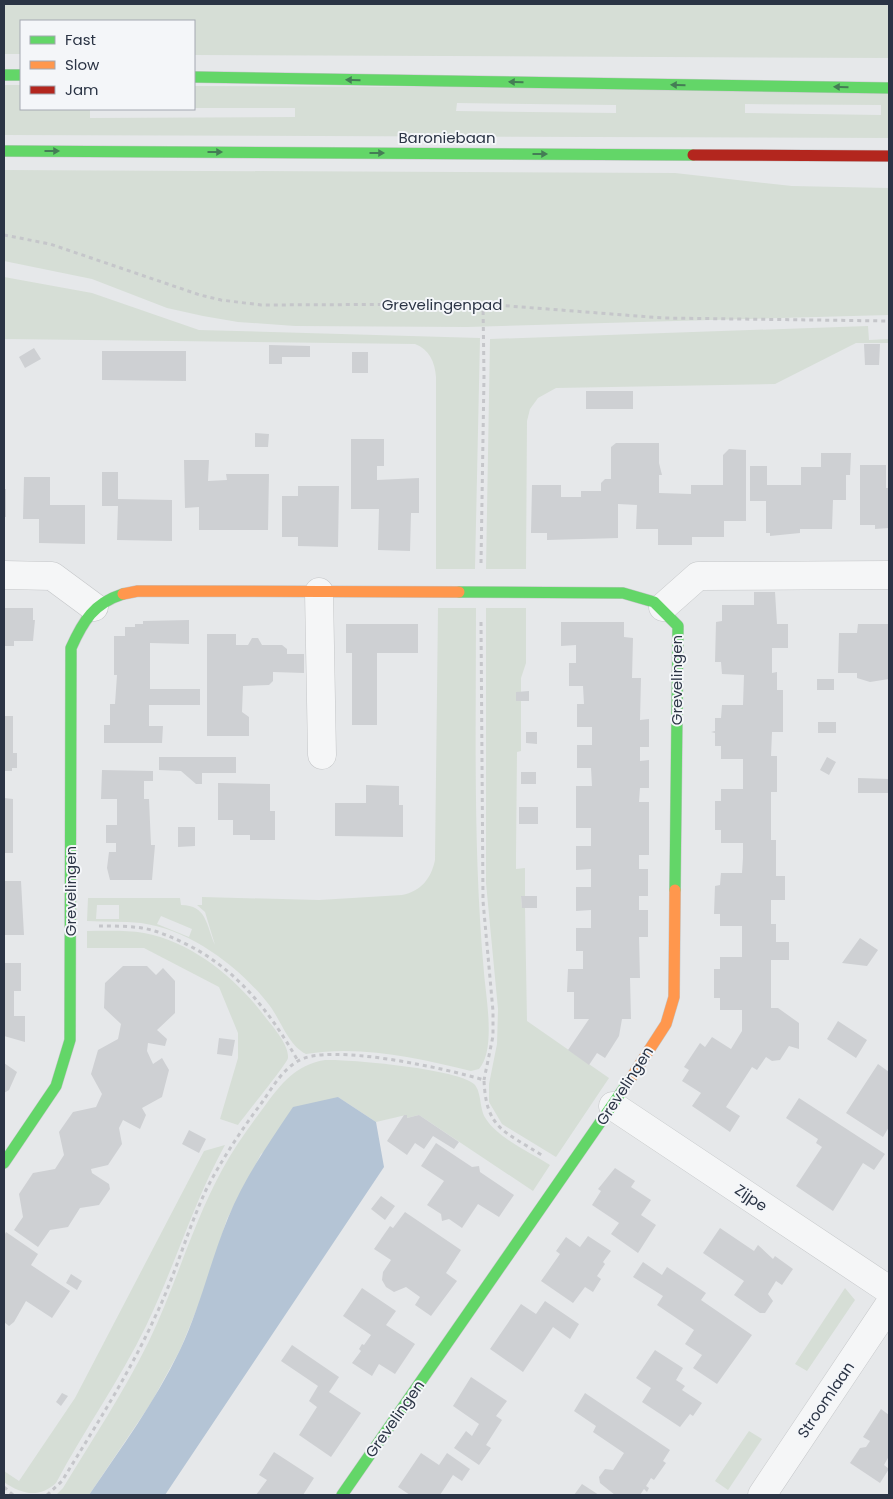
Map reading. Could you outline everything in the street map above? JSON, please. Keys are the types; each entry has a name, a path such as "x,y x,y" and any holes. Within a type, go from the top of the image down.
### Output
{"street":[{"path":"4,75 20,75"},
{"path":"195,78 889,88"},
{"name":"Baroniebaan","path":"4,151 889,156"},
{"path":"4,575 52,576 94,607"},
{"path":"663,607 698,576 889,575"},
{"name":"Grevelingen","path":"4,1163 56,1086 70,1040 71,648 80,627 94,607 115,594 138,592 623,593 645,596 663,607 678,626 674,997 666,1024 568,1172 342,1495"},
{"path":"319,592 322,755"},
{"name":"Zijpe","path":"613,1106 889,1290"},
{"name":"Stroomlaan","path":"762,1495 889,1305"}],"path":[{"name":"Grevelingenpad","path":"4,235 50,244 221,300 271,305 483,304 663,318 889,321"},
{"path":"483,304 481,592 483,901 493,1011 493,1036 484,1080 484,1100 488,1114 496,1126 568,1172"},
{"path":"71,926 143,928 170,936 201,951 229,971 254,995 271,1016 298,1060"},
{"path":"48,1495 62,1481 125,1377 156,1316 206,1190 224,1159 277,1081 298,1060 316,1056 345,1055 429,1065 484,1080"},
{"path":"4,1487 13,1495"}],"shaded area":[{"path":"4,4 889,4 889,58 195,55 195,20 20,20 20,54 4,54"},
{"path":"4,85 20,85 20,110 90,110 90,118 295,117 295,108 195,108 195,86 889,89 889,138 4,135","holes":["457,103 616,105 616,113 456,111","745,104 881,105 881,115 745,113"]},
{"path":"4,170 675,173 792,186 889,188 889,315 467,327 295,326 238,322 167,308 92,279 4,261"},
{"path":"4,277 92,293 199,330 480,338 475,569 436,569 436,377 434,366 428,353 420,346 415,344 4,339"},
{"path":"868,326 869,340 889,339 889,343 856,343 775,384 556,388 538,398 530,409 527,421 526,569 486,569 490,339"},
{"path":"438,608 476,608 478,882 480,927 489,1023 487,1049 479,1069 471,1071 389,1054 368,1052 348,1051 306,1054 295,1045 270,1006 258,992 229,964 213,952 178,933 160,927 141,923 87,921 88,898 180,898 181,905 196,908 201,912 215,945 205,912 197,905 202,905 202,897 319,900 402,895 415,891 424,883 431,873 435,860","holes":["97,905 119,905 119,919 96,919","161,916 192,929 189,937 157,924"]},
{"path":"486,608 526,608 526,663 521,678 521,751 517,752 516,869 525,868 525,896 521,897 522,908 525,908 527,1021 609,1078 556,1157 502,1124 489,1102 489,1084 497,1044 498,1009 486,883"},
{"path":"87,931 144,933 180,945 197,954 228,977 255,1004 273,1027 284,1042 288,1058 238,1125 220,1119 238,1058 238,1033 219,987 144,948 87,948"},
{"path":"325,1060 403,1066 448,1074 464,1079 477,1087 484,1115 498,1133 550,1165 533,1191 419,1115 407,1118 406,1115 376,1122 338,1097 261,1154 227,1219 203,1294 180,1350 151,1403 89,1495 56,1495 63,1488 118,1397 149,1341 202,1212 222,1170 253,1122 283,1083 305,1066"},
{"path":"225,1145 203,1189 166,1281 136,1346 56,1483 50,1488 37,1493 23,1492 10,1486 4,1482 4,1471 19,1481 75,1398 204,1151"},
{"path":"845,1288 855,1300 807,1371 795,1364"},
{"path":"749,1431 762,1439 728,1490 715,1481"}],"water":[{"path":"338,1097 376,1122 384,1167 165,1495 89,1495 149,1406 180,1350 234,1203 258,1161 293,1107"}],"building":[{"path":"864,344 880,344 879,365 865,365"},
{"path":"269,345 310,346 310,357 282,357 282,364 269,364"},
{"path":"34,348 41,359 25,368 19,357"},
{"path":"102,351 186,351 186,381 102,380"},
{"path":"352,352 368,352 368,373 352,373"},
{"path":"586,391 633,391 633,409 586,409"},
{"path":"255,433 269,434 268,447 255,447"},
{"path":"351,439 384,439 384,466 377,466 377,480 419,478 419,513 411,513 410,551 378,550 379,509 351,509"},
{"path":"616,443 659,443 659,463 662,475 659,475 659,493 691,494 691,485 723,485 723,455 729,449 746,450 746,521 724,521 724,537 692,537 692,545 658,545 658,529 636,529 637,505 618,504 618,538 547,540 547,533 531,533 532,485 561,485 561,497 581,497 581,491 601,491 601,483 605,479 611,479 611,447"},
{"path":"821,453 851,453 850,475 846,475 846,500 833,500 832,529 800,529 800,533 770,536 770,533 766,533 766,501 750,501 750,466 767,466 767,485 801,485 801,467 821,467"},
{"path":"184,460 209,460 208,481 227,480 226,474 269,474 268,530 199,530 199,507 185,508"},
{"path":"860,465 886,465 886,488 889,488 889,528 875,529 875,525 860,525"},
{"path":"102,472 118,472 118,499 172,500 172,541 117,540 118,506 102,506"},
{"path":"24,477 50,477 50,505 85,505 85,544 39,543 39,519 23,519"},
{"path":"298,486 339,486 338,547 298,546 298,537 282,537 282,496 298,496"},
{"path":"4,489 6,489 6,517 4,517"},
{"path":"754,592 775,592 777,624 788,624 788,648 772,648 772,673 777,672 777,690 783,690 783,732 772,732 771,756 777,756 777,792 771,792 771,840 776,840 776,876 785,876 785,900 771,900 771,924 776,924 776,942 789,942 789,960 771,960 771,1008 778,1008 799,1023 799,1049 789,1046 780,1060 772,1061 766,1057 757,1070 752,1067 726,1107 740,1116 730,1132 692,1106 701,1093 682,1081 689,1070 684,1067 700,1043 705,1047 712,1037 731,1049 742,1031 742,1010 720,1010 720,998 714,998 714,969 720,969 720,957 742,957 742,926 720,926 720,914 714,914 715,886 720,885 721,873 742,873 743,843 721,843 721,830 715,830 715,801 721,801 721,789 743,789 743,759 721,759 721,746 715,746 715,733 711,732 715,731 715,718 721,718 722,705 743,705 744,675 722,674 721,662 715,662 716,622 722,621 722,605 754,605"},
{"path":"4,608 33,608 33,620 35,620 33,641 14,641 14,646 4,646"},
{"path":"189,620 189,644 150,643 150,689 200,689 200,705 149,705 149,726 163,726 162,743 104,743 104,725 110,725 110,704 115,704 117,675 114,675 114,636 125,636 125,627 135,627 135,624 143,624 143,621"},
{"path":"561,622 624,622 624,637 633,638 632,678 641,678 640,720 649,719 649,747 640,747 640,761 649,760 649,788 640,788 639,802 649,802 649,855 639,855 639,869 648,869 648,896 639,896 639,910 648,910 648,937 639,937 640,978 630,978 631,1019 622,1019 619,1036 605,1058 597,1053 589,1065 568,1050 589,1019 574,1019 574,992 567,992 568,969 583,969 583,951 576,951 576,928 591,928 591,910 576,911 576,887 591,887 591,869 576,870 576,846 591,846 591,828 576,828 576,786 592,786 591,768 577,768 577,745 592,745 592,727 577,727 577,704 584,704 583,686 569,686 569,663 576,663 576,645 561,646"},
{"path":"346,624 418,624 418,653 377,653 377,725 352,725 352,653 346,653"},
{"path":"858,624 889,624 889,679 870,682 857,678 857,673 838,673 839,633 857,633"},
{"path":"207,634 236,634 236,645 248,645 252,638 258,638 262,645 282,645 287,649 287,654 304,654 304,673 273,672 273,681 269,685 243,686 242,712 249,717 249,736 207,736"},
{"path":"817,679 834,679 834,690 817,690"},
{"path":"529,691 529,701 516,701 516,692"},
{"path":"4,716 13,716 13,753 17,753 17,768 12,768 12,771 4,771"},
{"path":"818,722 836,722 836,733 818,733"},
{"path":"526,732 537,732 537,744 526,743"},
{"path":"159,757 236,757 236,773 202,773 202,784 196,784 181,771 159,770"},
{"path":"827,757 836,762 829,775 820,770"},
{"path":"102,770 153,771 153,781 144,781 144,799 149,799 151,845 155,845 152,880 110,880 107,868 109,852 116,852 116,843 106,843 106,825 117,825 117,799 101,799"},
{"path":"521,772 536,772 536,784 521,784"},
{"path":"858,778 889,779 889,793 858,793"},
{"path":"218,783 270,784 270,811 275,811 275,840 250,840 250,835 233,835 233,820 218,820"},
{"path":"366,785 399,786 399,805 403,805 403,837 335,836 335,803 366,803"},
{"path":"4,798 13,799 13,853 4,853"},
{"path":"519,807 538,807 538,824 519,824"},
{"path":"178,827 195,827 195,846 178,847"},
{"path":"4,881 21,881 24,935 4,935"},
{"path":"521,896 537,896 537,908 522,908"},
{"path":"860,938 878,950 867,966 842,963"},
{"path":"4,963 21,963 21,991 14,991 14,1016 25,1016 25,1042 4,1036"},
{"path":"123,966 147,966 156,975 163,968 175,981 175,1013 157,1030 167,1039 165,1046 148,1043 147,1051 153,1064 162,1058 169,1070 162,1097 142,1108 146,1115 140,1129 123,1120 119,1128 122,1144 108,1165 91,1169 92,1173 109,1184 110,1189 99,1205 80,1208 68,1227 50,1230 38,1247 14,1230 23,1217 19,1194 33,1173 55,1169 64,1155 59,1132 73,1112 96,1107 102,1094 91,1074 98,1050 118,1039 121,1024 104,1008 105,983"},
{"path":"838,1021 867,1040 856,1058 827,1039"},
{"path":"219,1038 235,1040 232,1056 217,1054"},
{"path":"4,1063 17,1072 9,1090 4,1093"},
{"path":"878,1064 889,1072 889,1127 883,1137 846,1113"},
{"path":"799,1098 885,1154 874,1170 863,1163 833,1211 796,1186 822,1147 816,1143 818,1139 786,1118"},
{"path":"404,1115 407,1115 407,1118 419,1115 459,1142 454,1149 433,1136 424,1149 415,1143 407,1155 387,1141"},
{"path":"189,1130 206,1139 199,1153 182,1144"},
{"path":"436,1143 472,1167 479,1166 480,1172 514,1195 499,1217 478,1204 462,1228 449,1219 442,1221 441,1214 427,1205 444,1181 421,1166"},
{"path":"615,1168 635,1181 631,1187 651,1200 641,1215 656,1225 638,1253 611,1234 619,1223 592,1205 601,1191 598,1189"},
{"path":"381,1196 395,1206 385,1220 371,1209"},
{"path":"405,1212 461,1250 446,1273 457,1281 431,1316 415,1305 420,1297 406,1287 394,1292 386,1287 382,1280 383,1272 391,1260 374,1249 390,1226 393,1228"},
{"path":"720,1228 754,1251 758,1245 773,1259 775,1256 793,1269 782,1285 776,1281 768,1294 773,1301 765,1313 760,1313 734,1295 744,1281 703,1253"},
{"path":"6,1232 38,1254 31,1265 70,1291 52,1318 26,1301 14,1322 9,1326 4,1322 4,1236"},
{"path":"588,1236 611,1251 603,1262 605,1264 597,1276 601,1279 593,1292 585,1287 573,1303 541,1281 560,1254 556,1251 566,1237 580,1247"},
{"path":"643,1262 662,1275 667,1267 706,1293 701,1300 752,1335 717,1384 693,1368 702,1355 685,1344 694,1330 657,1305 663,1296 633,1277"},
{"path":"71,1274 82,1281 77,1290 66,1283"},
{"path":"362,1288 396,1311 386,1325 415,1344 395,1374 379,1364 372,1376 352,1363 361,1351 359,1349 362,1344 364,1345 371,1335 343,1316"},
{"path":"545,1301 579,1324 570,1339 553,1327 523,1372 490,1349 521,1304 536,1314"},
{"path":"292,1345 339,1377 329,1392 361,1413 331,1457 299,1435 317,1407 309,1401 318,1386 281,1361"},
{"path":"655,1350 683,1368 676,1380 685,1386 682,1390 702,1403 693,1416 690,1414 680,1427 642,1402 651,1388 636,1378"},
{"path":"471,1377 507,1401 496,1416 502,1420 486,1445 491,1448 479,1465 454,1448 466,1431 472,1436 479,1424 453,1406"},
{"path":"62,1393 68,1396 61,1406 56,1402"},
{"path":"585,1393 670,1450 663,1461 666,1463 654,1480 651,1478 646,1486 649,1488 647,1492 644,1489 640,1495 615,1495 600,1483 599,1477 605,1469 613,1470 624,1453 593,1432 596,1426 574,1411"},
{"path":"881,1409 889,1415 889,1456 884,1465 889,1469 880,1483 850,1463 860,1448 866,1447 870,1441 863,1437"},
{"path":"274,1452 314,1478 303,1495 256,1495 267,1480 259,1475"},
{"path":"421,1453 439,1465 447,1453 470,1469 462,1481 453,1475 440,1495 410,1495 398,1487"},
{"path":"582,1484 599,1495 574,1495"}],"traffic: fast":[{"path":"4,75 20,75"},
{"path":"195,77 889,88"},
{"path":"4,151 693,155"},
{"path":"459,592 623,593 654,602 678,626 675,890"},
{"path":"4,1163 56,1086 70,1040 71,648 80,629 91,614 104,602 123,594"},
{"path":"342,1495 631,1078"}],"traffic: slow":[{"path":"123,594 138,591 459,592"},
{"path":"631,1078 666,1024 674,997 675,890"}],"traffic: jam":[{"path":"693,155 889,156"}]}
